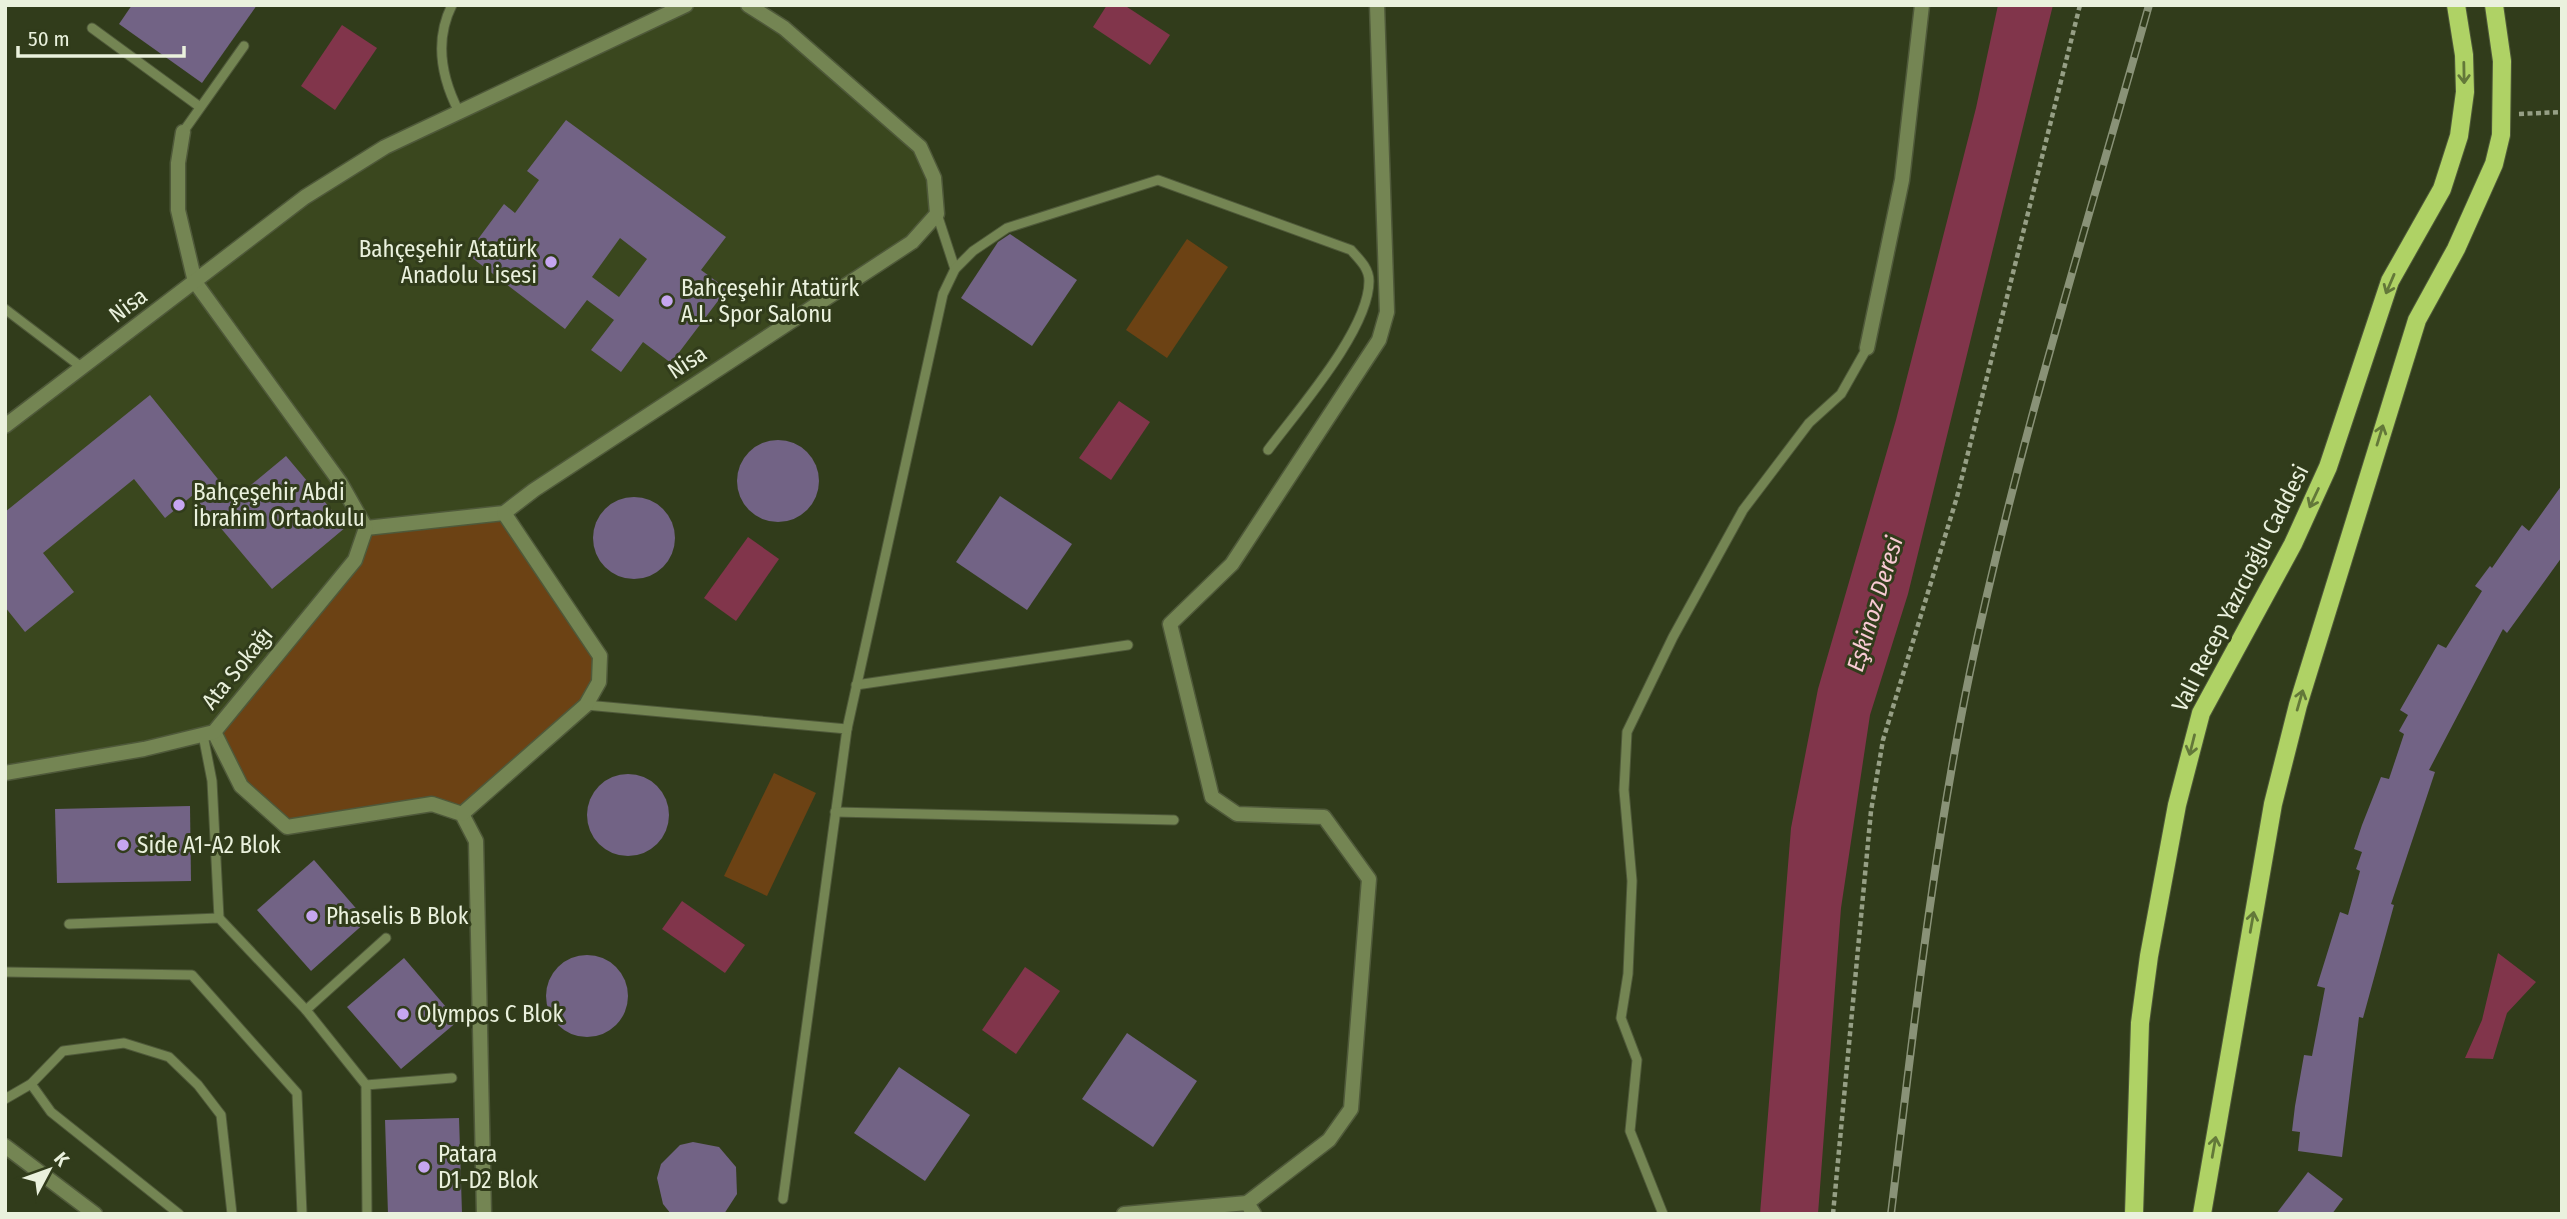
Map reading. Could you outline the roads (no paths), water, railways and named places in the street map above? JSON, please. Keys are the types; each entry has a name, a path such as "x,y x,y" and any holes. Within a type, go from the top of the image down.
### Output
{"main road":[{"name":"Vali Recep Yazıcıoğlu Caddesi","path":"2134,1214 2140,1023 2147,969 2177,805 2201,713 2313,500 2351,402 2390,281 2442,189 2459,136 2465,92 2464,54 2456,5"},
{"path":"2202,1214 2273,804 2298,705 2417,320 2456,249 2494,164 2504,115 2502,61 2494,5"}],"street":[{"name":"Nisa","path":"5,426 80,366 305,197 385,147 686,5"},
{"path":"748,5 784,28 920,147 934,178 937,214"},
{"path":"1124,1214 1250,1208 1329,1140 1352,1109 1370,879 1324,817 1237,814 1212,797 1170,624 1232,564 1379,340 1387,312 1377,5"},
{"path":"1867,348 1902,180 1922,5"},
{"path":"183,132 178,163 178,210 195,282 340,482 366,527 505,513 600,656 600,682 586,705 463,814"},
{"name":"Nisa","path":"505,513 534,490 912,242 937,214"},
{"name":"Ata Sokağı","path":"5,773 144,749 208,733 355,560 366,527"},
{"path":"208,733 241,786 287,827 432,804 463,814 476,841 484,1214"},
{"path":"5,1146 95,1214"}],"lane":[{"path":"452,5 444,22 440,59 450,96 459,112"},
{"path":"92,28 201,107"},
{"path":"183,132 244,46"},
{"path":"782,1199 847,729 943,294 956,269 973,251 1007,228 1158,180 1351,250 1365,266 1369,281 1364,306 1351,336 1268,450"},
{"path":"937,214 956,269"},
{"path":"5,309 80,366"},
{"path":"1663,1214 1630,1131 1637,1060 1621,1018 1628,974 1632,881 1624,790 1628,732 1673,637 1743,510 1809,423 1841,394 1867,348"},
{"path":"856,685 1128,645"},
{"path":"586,705 847,729"},
{"path":"208,733 219,918 306,1010 366,1085 368,1214"},
{"path":"835,812 1174,820"},
{"path":"69,924 219,918"},
{"path":"306,1010 386,938"},
{"path":"5,972 192,975 297,1093 302,1214"},
{"path":"5,1099 32,1084 63,1051 124,1043 169,1057 198,1085 221,1115 232,1214"},
{"path":"366,1085 452,1078"},
{"path":"32,1084 51,1112 179,1214"}],"water":[{"path":"1107,5 1124,5 1170,35 1150,65 1093,27"},
{"name":"Eşkinoz Deresi","path":"1998,5 2053,5 1908,594 1870,715 1841,908 1818,1214 1760,1214 1791,828 1818,689 1896,420 1976,108"},
{"path":"342,25 377,48 335,110 301,86"},
{"path":"1119,401 1150,422 1111,480 1079,458"},
{"path":"748,537 779,559 736,621 704,598"},
{"path":"682,901 745,945 725,973 662,929"},
{"path":"2498,953 2536,982 2507,1013 2493,1059 2465,1058 2482,1020"},
{"path":"1025,967 1060,991 1016,1054 982,1030"}],"railway":[{"path":"1891,1214 1935,874 1970,672 2031,420 2149,5"}],"place":[{"name":"Bahçeşehir Atatürk Anadolu Lisesi","path":"551,262"},
{"name":"Bahçeşehir Atatürk A.L. Spor Salonu","path":"667,301"},
{"name":"Bahçeşehir Abdi İbrahim Ortaokulu","path":"179,505"},
{"name":"Side A1-A2 Blok","path":"123,845"},
{"name":"Phaselis B Blok","path":"312,916"},
{"name":"Olympos C Blok","path":"403,1014"},
{"name":"Patara D1-D2 Blok","path":"424,1167"}]}
